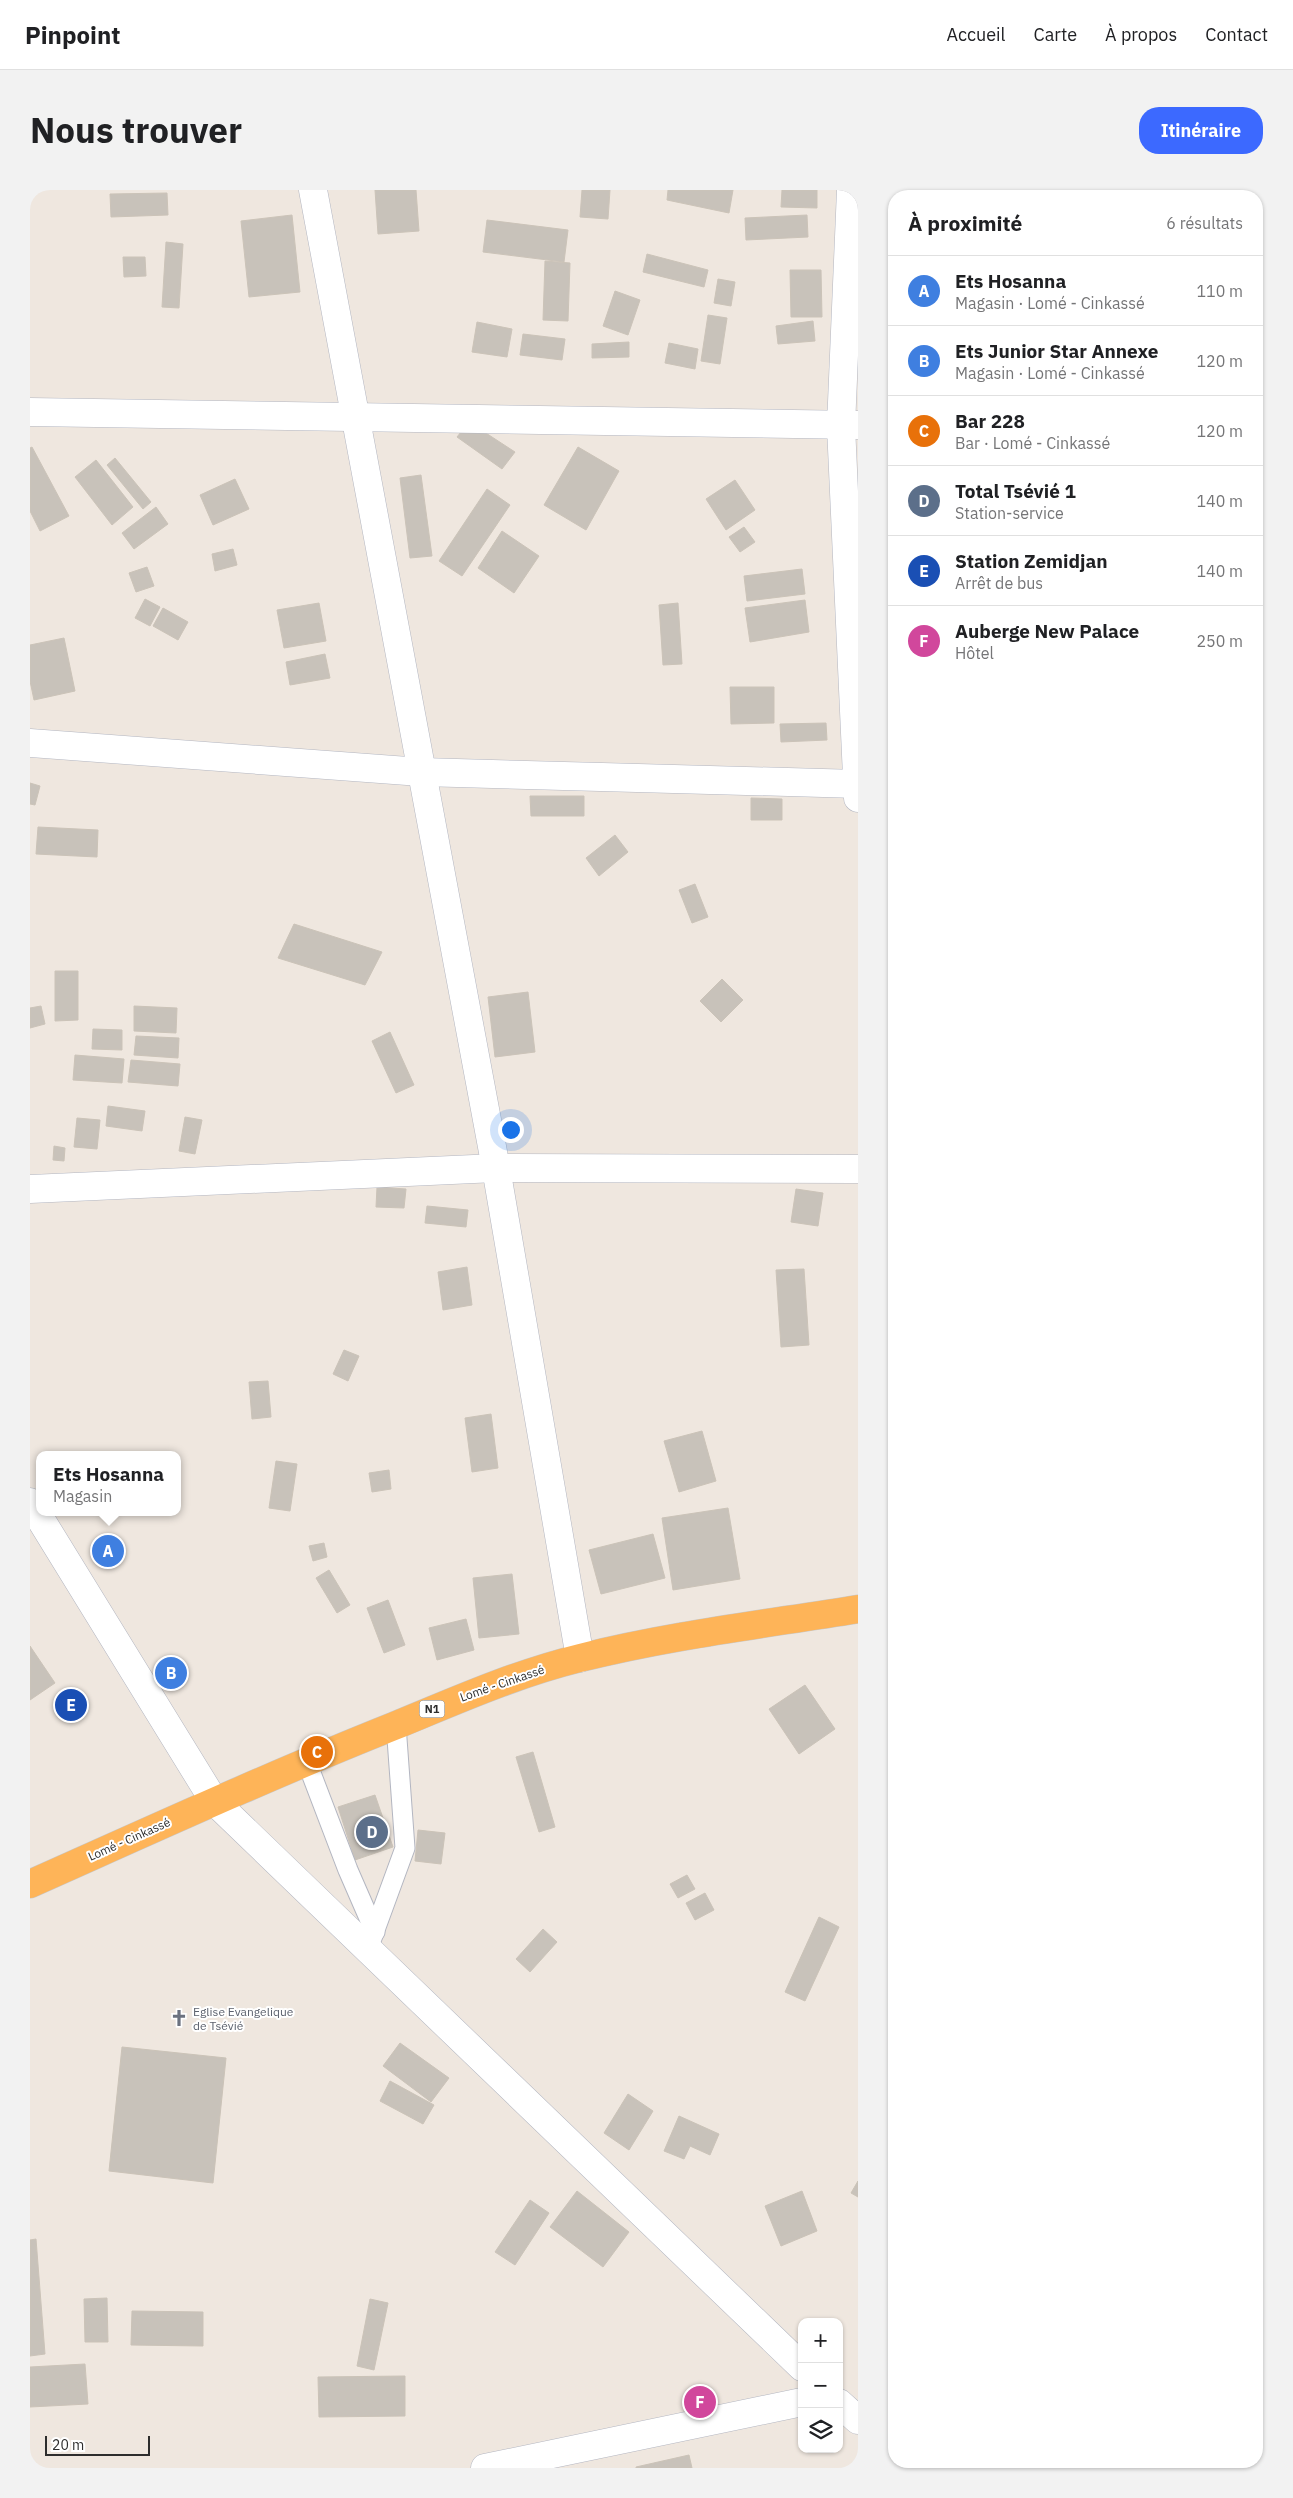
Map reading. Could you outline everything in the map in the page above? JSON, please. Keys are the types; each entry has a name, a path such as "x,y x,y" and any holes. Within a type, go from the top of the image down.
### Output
{"highway":[{"name":"Lomé - Cinkassé","path":"30,1884 306,1760 482,1689 580,1658 655,1643 858,1609"}],"street":[{"path":"313,190 496,1168 580,1658"},
{"path":"30,743 421,772 857,789 849,425 850,190"},
{"path":"30,412 849,425"},
{"path":"30,1189 496,1168 858,1169"},
{"path":"39,1516 214,1801 372,1940 798,2363"},
{"path":"843,2394 858,2392"},
{"path":"485,2468 798,2403"},
{"path":"843,2407 858,2420"}],"lane":[{"path":"372,1940 405,1848 396,1725"},
{"path":"306,1760 348,1870 372,1940"}],"building":[{"path":"375,190 416,190 419,231 378,234"},
{"path":"582,190 610,190 608,219 580,217"},
{"path":"668,190 733,190 729,213 667,200"},
{"path":"782,190 817,190 817,208 781,207"},
{"path":"167,193 168,215 111,217 110,194"},
{"path":"292,215 300,292 249,297 241,221"},
{"path":"807,215 808,237 746,240 745,218"},
{"path":"487,220 568,230 564,262 483,252"},
{"path":"166,242 183,244 179,308 162,307"},
{"path":"647,254 708,270 704,287 643,272"},
{"path":"123,257 145,257 146,276 124,277"},
{"path":"545,261 570,263 568,321 543,320"},
{"path":"790,270 821,270 822,317 791,317"},
{"path":"718,279 735,282 731,306 714,303"},
{"path":"615,291 640,300 628,335 603,326"},
{"path":"708,315 727,318 720,364 701,361"},
{"path":"813,321 815,341 778,344 776,326"},
{"path":"477,322 512,329 507,357 472,352"},
{"path":"523,334 565,339 562,360 520,355"},
{"path":"629,342 629,357 592,358 592,344"},
{"path":"669,343 698,349 695,369 665,363"},
{"path":"469,422 515,452 502,469 457,437"},
{"path":"32,447 69,516 40,531 30,511 30,448"},
{"path":"578,447 619,471 586,530 544,505"},
{"path":"115,458 151,502 143,509 107,465"},
{"path":"96,460 133,507 112,525 75,477"},
{"path":"421,475 432,556 410,558 400,478"},
{"path":"235,479 249,509 213,525 200,495"},
{"path":"735,480 755,510 726,530 706,499"},
{"path":"487,489 510,505 462,576 439,561"},
{"path":"156,507 168,524 134,549 122,533"},
{"path":"744,527 755,542 740,552 729,537"},
{"path":"502,531 539,556 514,593 478,568"},
{"path":"233,549 237,565 215,571 212,554"},
{"path":"147,567 154,586 136,592 129,573"},
{"path":"802,569 805,594 747,601 744,576"},
{"path":"145,599 160,607 150,626 135,618"},
{"path":"805,600 809,632 750,642 745,608"},
{"path":"319,603 326,641 284,648 277,610"},
{"path":"678,603 682,664 663,665 659,605"},
{"path":"163,608 188,622 178,640 153,626"},
{"path":"64,638 75,691 34,700 30,681 30,645"},
{"path":"325,654 330,678 290,685 286,662"},
{"path":"730,687 774,687 774,723 731,724"},
{"path":"826,723 827,740 781,742 780,724"},
{"path":"30,783 40,786 35,805 30,804"},
{"path":"530,796 584,796 584,816 531,816"},
{"path":"751,798 782,799 782,820 751,820"},
{"path":"38,827 98,830 97,857 36,854"},
{"path":"615,835 628,852 599,876 586,858"},
{"path":"695,884 708,917 692,923 679,890"},
{"path":"294,924 382,952 365,985 278,958"},
{"path":"55,971 78,971 78,1020 55,1021"},
{"path":"722,979 743,1000 721,1022 700,1001"},
{"path":"528,992 535,1052 495,1057 488,997"},
{"path":"41,1006 45,1024 30,1028 30,1008"},
{"path":"134,1006 177,1008 176,1033 134,1031"},
{"path":"93,1029 122,1030 122,1050 92,1049"},
{"path":"390,1032 414,1085 396,1093 372,1041"},
{"path":"136,1036 179,1038 178,1058 134,1055"},
{"path":"75,1055 124,1059 122,1083 73,1080"},
{"path":"131,1060 180,1064 178,1086 128,1082"},
{"path":"108,1106 145,1111 142,1131 106,1126"},
{"path":"185,1117 202,1120 195,1154 179,1151"},
{"path":"77,1118 100,1120 97,1149 74,1147"},
{"path":"54,1146 65,1148 64,1161 53,1160"},
{"path":"377,1187 406,1189 404,1208 376,1207"},
{"path":"796,1189 823,1193 818,1226 791,1222"},
{"path":"427,1206 468,1210 466,1227 425,1223"},
{"path":"467,1267 472,1305 443,1310 438,1272"},
{"path":"804,1269 809,1345 781,1347 776,1270"},
{"path":"344,1350 359,1356 348,1381 333,1374"},
{"path":"268,1381 271,1417 252,1419 249,1382"},
{"path":"491,1414 498,1468 472,1472 465,1418"},
{"path":"702,1431 716,1481 679,1492 664,1441"},
{"path":"276,1461 297,1464 290,1511 269,1508"},
{"path":"389,1470 391,1489 372,1492 369,1473"},
{"path":"728,1508 740,1579 673,1590 662,1518"},
{"path":"653,1534 665,1578 601,1594 589,1550"},
{"path":"324,1543 327,1557 313,1561 309,1546"},
{"path":"329,1570 350,1605 337,1613 316,1578"},
{"path":"512,1574 519,1634 479,1638 473,1578"},
{"path":"388,1600 405,1645 384,1653 367,1608"},
{"path":"466,1619 474,1650 437,1660 429,1628"},
{"path":"30,1646 55,1683 30,1700"},
{"path":"805,1685 835,1729 799,1754 769,1709"},
{"path":"533,1752 555,1827 539,1832 516,1757"},
{"path":"375,1795 393,1847 355,1860 338,1807"},
{"path":"418,1830 445,1833 441,1864 415,1861"},
{"path":"687,1875 695,1889 678,1898 670,1884"},
{"path":"705,1893 714,1910 695,1920 686,1903"},
{"path":"819,1917 839,1927 805,2001 785,1992"},
{"path":"543,1929 557,1942 530,1972 516,1959"},
{"path":"400,2043 449,2078 431,2102 383,2066"},
{"path":"122,2047 226,2058 213,2183 109,2171"},
{"path":"390,2081 434,2105 423,2124 380,2101"},
{"path":"628,2094 653,2111 629,2150 604,2133"},
{"path":"679,2116 719,2134 710,2155 690,2146 684,2159 664,2151"},
{"path":"858,2181 858,2197 851,2193"},
{"path":"577,2191 629,2232 603,2267 550,2227"},
{"path":"802,2191 817,2231 781,2246 765,2206"},
{"path":"530,2200 549,2213 515,2265 495,2252"},
{"path":"36,2239 45,2354 30,2356 30,2240"},
{"path":"107,2298 108,2342 85,2342 84,2299"},
{"path":"370,2299 388,2303 374,2370 357,2366"},
{"path":"132,2311 203,2312 203,2346 131,2345"},
{"path":"85,2364 88,2404 30,2407 30,2367"},
{"path":"405,2376 405,2416 319,2417 318,2377"},
{"path":"689,2455 692,2468 636,2468 636,2467"}],"place":[{"name":"Ets Hosanna","path":"108,1551"},
{"name":"Ets Junior Star Annexe","path":"171,1673"},
{"name":"Station Zemidjan","path":"71,1705"},
{"name":"Bar 228","path":"317,1752"},
{"name":"Total Tsévié 1","path":"372,1832"},
{"name":"Eglise Evangelique de Tsévié","path":"179,2018"},
{"name":"Auberge New Palace","path":"700,2402"}]}
